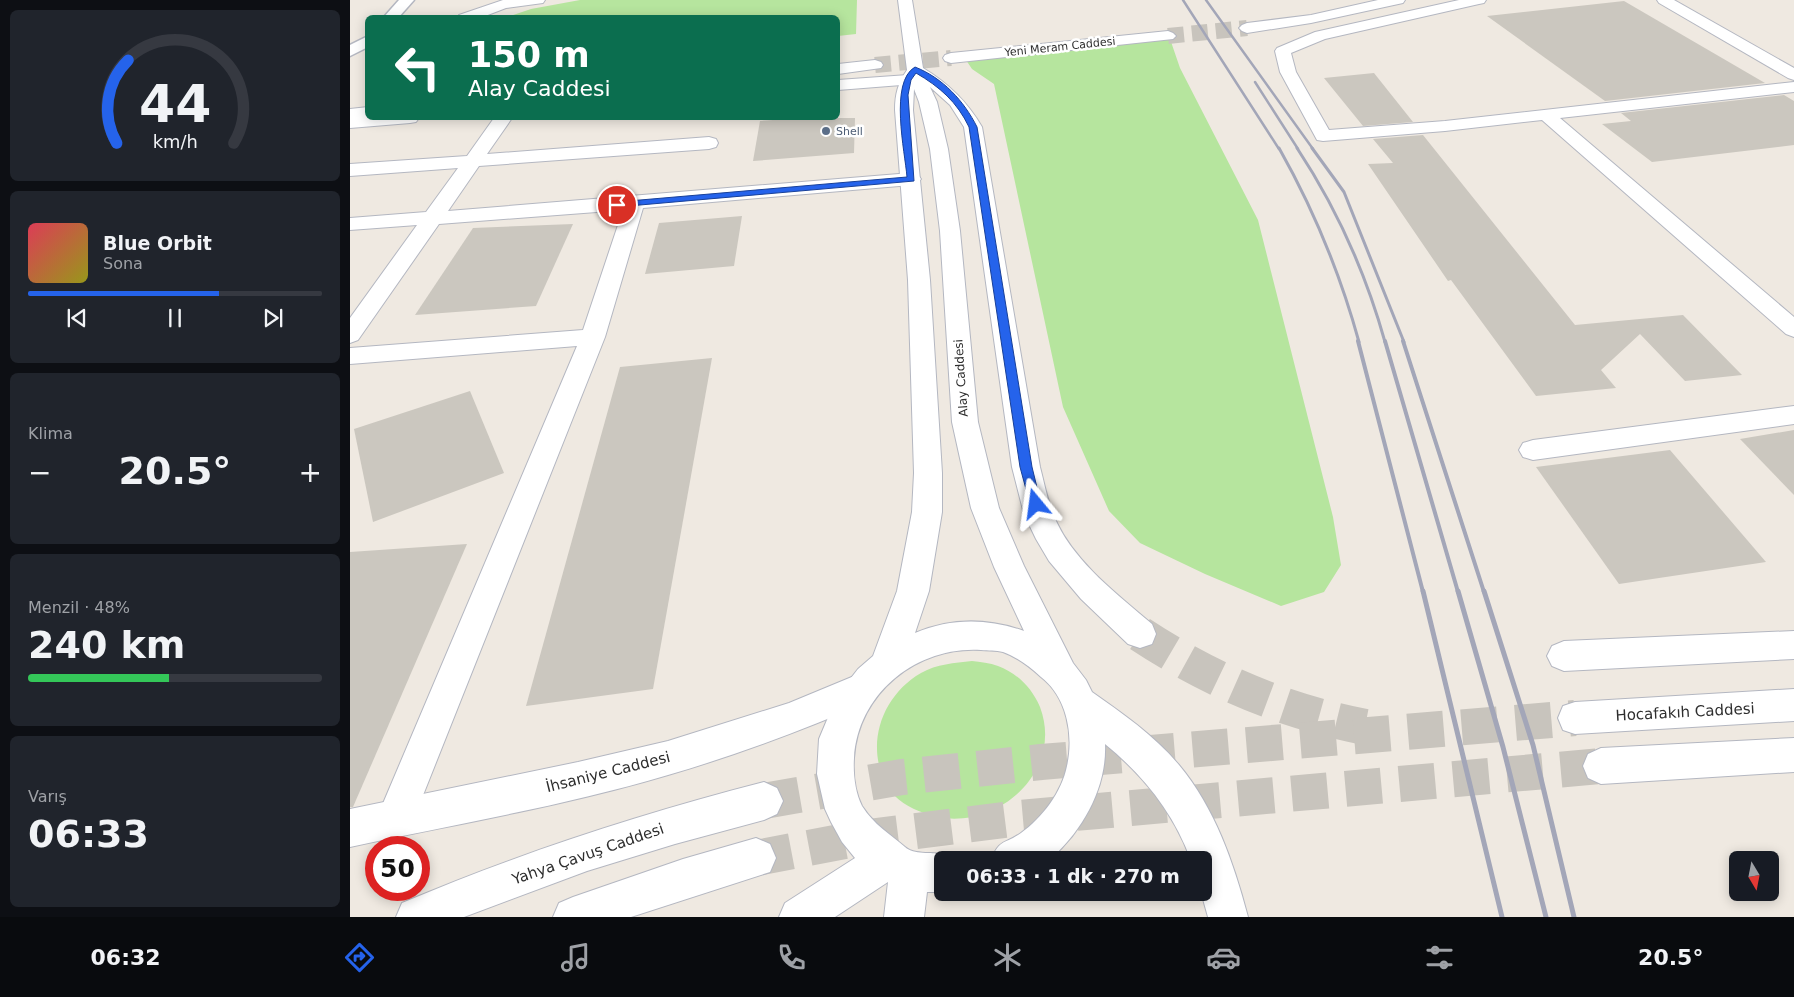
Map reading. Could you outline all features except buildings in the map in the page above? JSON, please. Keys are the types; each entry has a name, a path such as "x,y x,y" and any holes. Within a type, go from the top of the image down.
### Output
{"street":[{"path":"473,15 504,4 538,0"},
{"name":"Alay Caddesi","path":"905,0 912,75 928,102 940,149 950,231 965,422 985,508 1008,566 1061,672"},
{"path":"1332,0 1245,21 1311,19 1398,0"},
{"path":"1479,0 1320,35 1284,51 1288,72 1323,136 1547,116 1794,87"},
{"path":"1664,0 1794,75"},
{"name":"Yeni Meram Caddesi","path":"1044,34 1159,23"},
{"name":"Yeni Meram Caddesi","path":"951,58 1168,36"},
{"path":"840,69 876,65"},
{"path":"840,85 912,75 936,82 954,96 965,111 973,127 1026,467 1039,515 1051,539 1073,567 1110,608 1140,634"},
{"name":"Alay Caddesi","path":"888,662 913,591 927,512 927,437 912,179 904,110 904,95 912,75"},
{"path":"350,114 365,112"},
{"path":"1547,116 1794,329"},
{"path":"350,123 386,120"},
{"path":"350,335 502,120"},
{"path":"350,170 474,159 709,143"},
{"path":"350,224 636,204 912,179"},
{"path":"395,820 593,337 636,204"},
{"path":"350,356 593,337"},
{"path":"1533,450 1794,415"},
{"path":"914,867 876,850 851,824 836,791 834,755 842,721 859,690 888,662 923,643 960,635 998,637 1033,649 1061,672 1080,703 1088,739 1084,777 1066,815 1036,846 1027,851"},
{"path":"1564,656 1794,645"},
{"name":"İhsaniye Caddesi","path":"350,828 578,780 668,758 783,721 859,690"},
{"path":"1080,703 1132,745 1166,778 1197,825 1219,879 1228,917"},
{"name":"Hocafakıh Caddesi","path":"1575,718 1794,706"},
{"path":"1601,766 1794,755"},
{"name":"Yahya Çavuş Caddesi","path":"416,917 512,879 643,834 764,801"},
{"path":"573,917 684,879 756,858"},
{"path":"799,917 914,867"},
{"path":"904,917 914,867"}],"lane":[{"path":"393,15 407,0"},
{"path":"350,51 365,42"}],"green space":[{"path":"580,0 857,0 856,34 840,36 840,15 513,15 531,9"},
{"path":"1168,33 1180,68 1258,220 1333,517 1341,565 1324,592 1281,606 1205,574 1140,543 1109,511 1063,407 994,84 972,69 966,60"},
{"path":"972,661 992,664 1005,669 1018,677 1033,694 1040,707 1045,732 1042,756 1032,777 1016,795 996,809 973,817 948,818 924,813 903,803 888,787 881,772 877,756 877,739 880,724 896,695 907,683 921,673 939,666"}],"tunnel":[{"path":"1168,36 1247,28"},
{"path":"875,65 951,58"},
{"path":"1140,634 1193,666 1248,692 1305,712 1365,727"},
{"path":"764,801 902,777 1041,762 1575,718"},
{"path":"756,858 861,838 1020,818 1601,766"}],"railway":[{"path":"1183,0 1279,149"},
{"path":"1206,0 1313,149"},
{"path":"1255,82 1298,149"},
{"path":"1279,148 1304,195 1325,242 1352,316 1359,342"},
{"path":"1297,148 1337,217 1369,291 1385,342"},
{"path":"1312,148 1344,192 1404,342"},
{"path":"1358,341 1423,592"},
{"path":"1385,341 1458,592"},
{"path":"1403,341 1484,592"},
{"path":"1423,591 1502,917"},
{"path":"1458,591 1503,747 1546,917"},
{"path":"1484,591 1533,745 1574,917"}],"place":[{"name":"Shell","path":"826,131"}],"route":[{"path":"617,205 912,179 904,95 908,80 915,70 936,82 954,96 965,111 973,127 1026,467 1036,504"}]}
